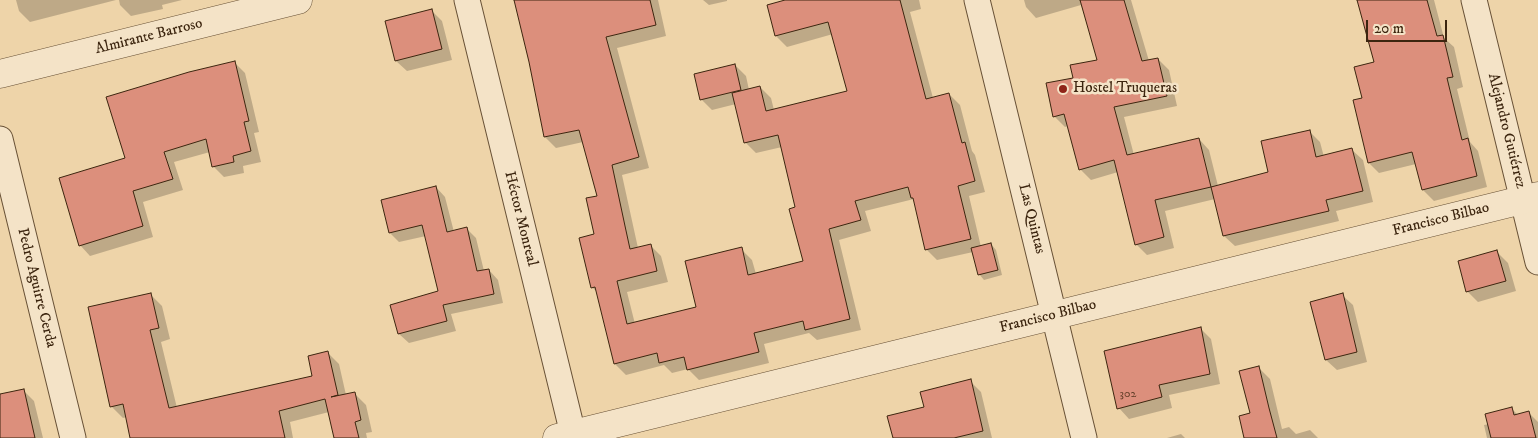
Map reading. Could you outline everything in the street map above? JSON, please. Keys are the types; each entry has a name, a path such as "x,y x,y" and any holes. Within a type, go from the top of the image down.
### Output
{"street":[{"name":"Almirante Barroso","path":"0,74 298,0"},
{"name":"Héctor Monreal","path":"467,0 568,437"},
{"name":"Las Quintas","path":"978,0 1084,438"},
{"name":"Alejandro Gutiérrez","path":"1474,0 1530,198 1538,262"},
{"name":"Pedro Aguirre Cerda","path":"0,139 73,438"},
{"name":"Francisco Bilbao","path":"568,437 1530,198"}],"building":[{"path":"514,0 650,0 656,25 606,37 639,157 612,165 630,249 651,244 657,271 617,281 627,324 696,307 685,261 742,247 748,275 803,261 789,209 795,207 778,135 744,143 732,93 760,86 766,111 847,91 828,22 775,36 767,5 785,0 900,0 926,99 949,93 962,143 965,142 975,181 958,186 971,239 925,250 913,198 911,198 908,187 855,201 861,220 829,229 850,319 805,330 803,321 754,333 759,352 687,370 684,357 659,363 657,353 614,364 595,287 591,288 579,238 594,234 586,198 597,196 579,130 544,137"},
{"path":"1080,0 1124,0 1142,61 1158,58 1167,96 1114,107 1127,155 1199,138 1211,187 1155,200 1164,237 1135,245 1114,160 1079,170 1064,114 1053,117 1046,83 1073,78 1070,65 1097,60"},
{"path":"1357,0 1427,0 1437,36 1443,35 1453,77 1447,78 1462,140 1468,138 1477,176 1422,190 1412,152 1368,163 1353,100 1362,98 1354,67 1374,62"},
{"path":"432,9 442,49 395,61 385,21"},
{"path":"235,61 249,121 244,122 251,151 233,156 234,162 212,167 206,139 164,152 173,179 133,191 143,226 79,246 59,178 125,158 106,97 189,72"},
{"path":"735,64 741,90 700,100 694,74"},
{"path":"1310,130 1316,157 1352,148 1363,191 1326,200 1329,211 1223,236 1211,187 1268,172 1261,141"},
{"path":"436,186 447,232 467,227 477,271 489,269 494,294 443,305 447,321 398,334 390,305 438,291 422,225 389,233 381,200"},
{"path":"991,243 998,270 978,275 971,248"},
{"path":"1497,250 1506,281 1466,292 1458,261"},
{"path":"151,293 159,328 150,330 169,408 312,376 308,356 328,351 338,395 331,397 355,392 361,420 355,422 359,438 334,438 325,399 279,411 285,438 130,438 123,404 110,407 88,307"},
{"path":"1343,293 1357,352 1325,360 1310,302"},
{"path":"1201,327 1210,374 1159,385 1162,397 1117,409 1104,351"},
{"path":"1259,366 1277,438 1244,438 1239,416 1250,413 1239,371"},
{"path":"971,379 983,431 954,438 893,438 887,416 924,407 920,392"},
{"path":"24,389 35,438 0,438 0,394"},
{"path":"1512,407 1514,415 1529,411 1536,438 1491,438 1485,414"}],"place":[{"name":"Hostel Truqueras","path":"1063,89"}]}
